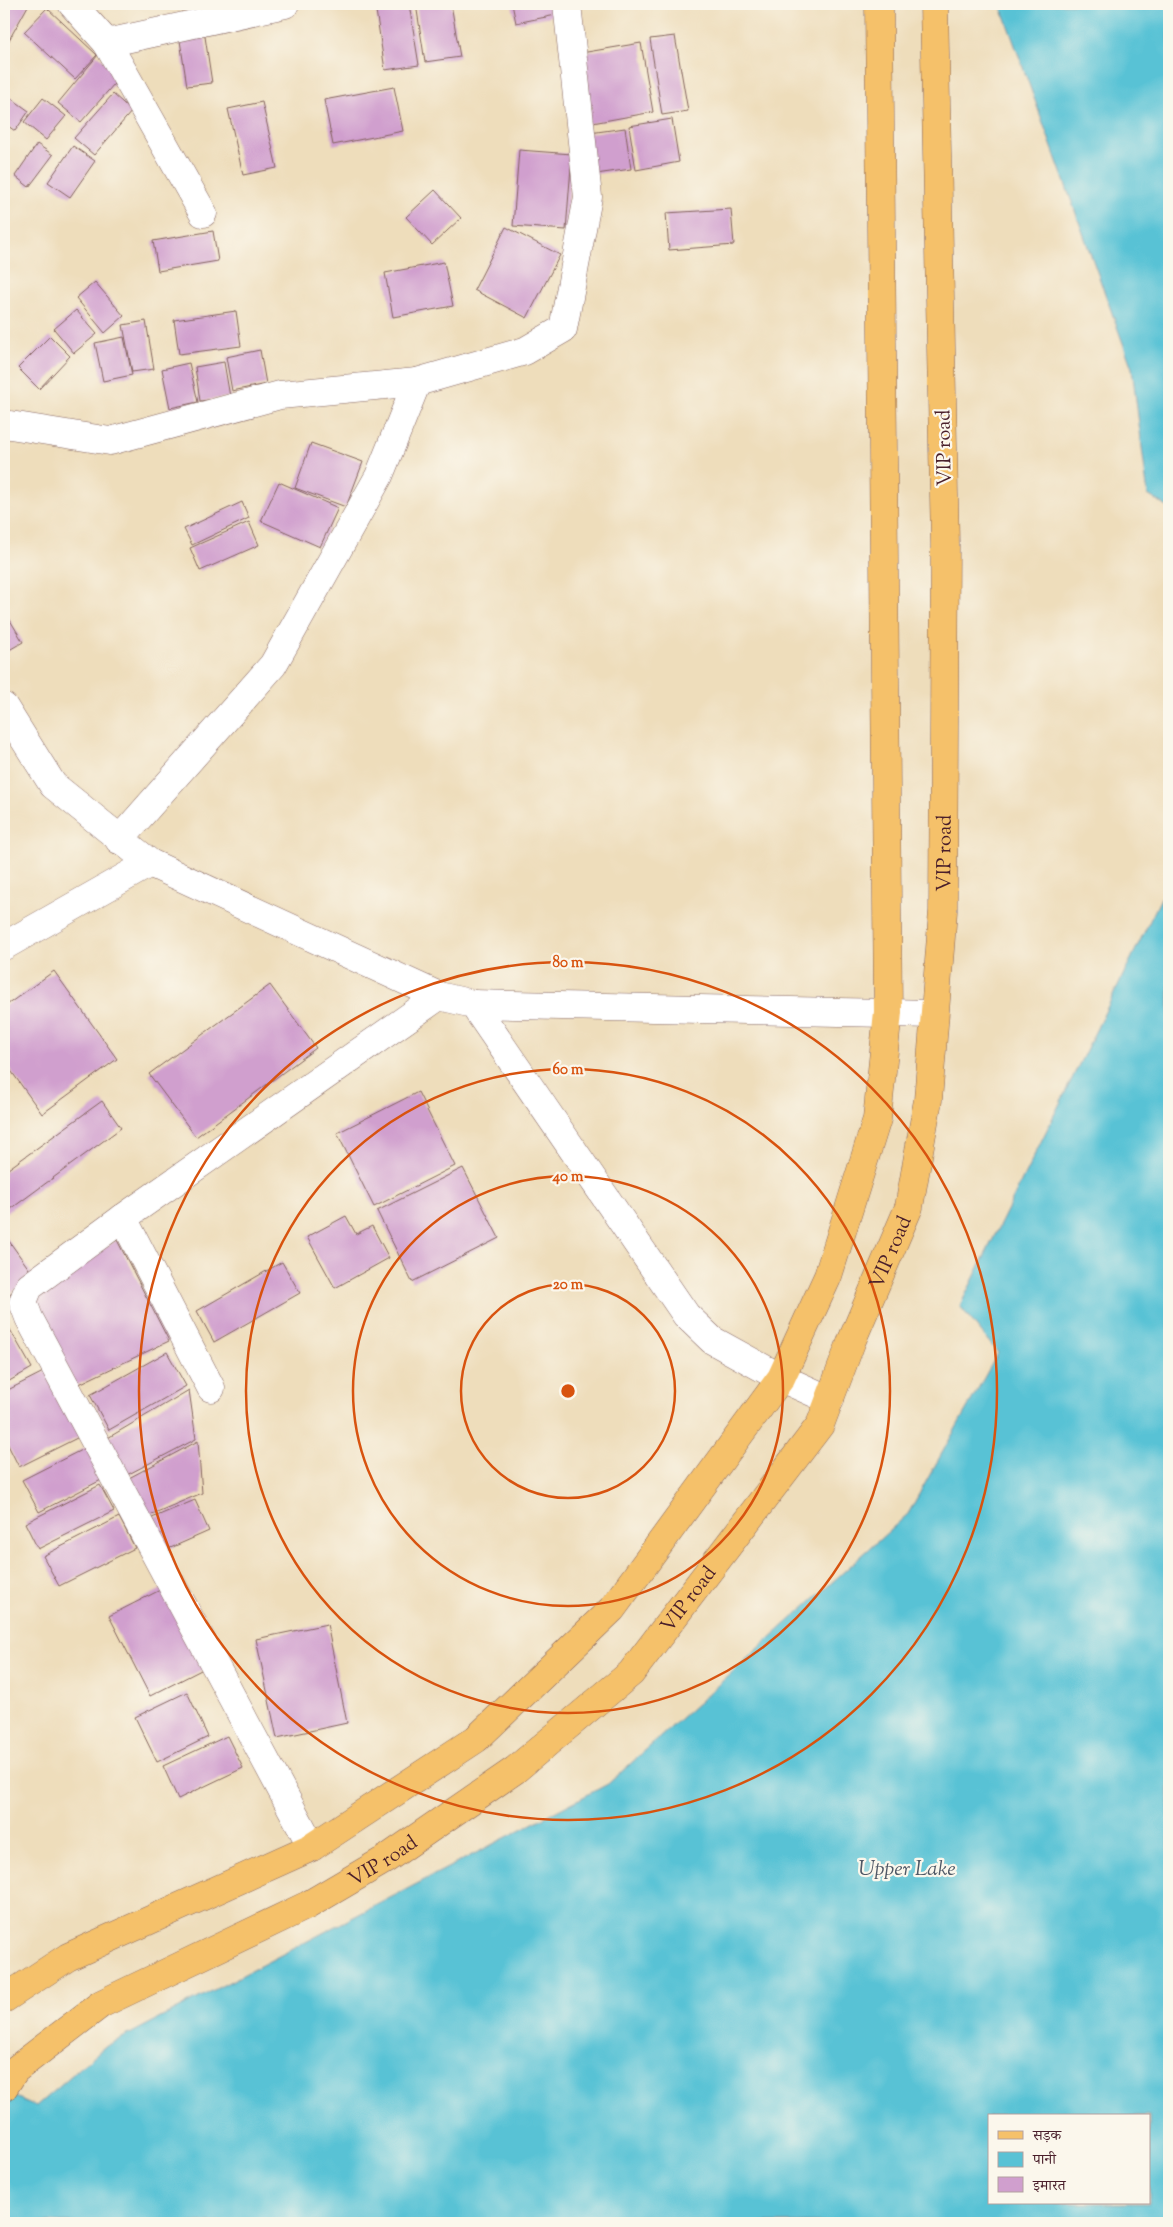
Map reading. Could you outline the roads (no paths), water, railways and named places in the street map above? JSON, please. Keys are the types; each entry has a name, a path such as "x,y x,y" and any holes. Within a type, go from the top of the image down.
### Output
{"main road":[{"path":"4,1999 68,1957 312,1847 476,1739 612,1609 781,1378 828,1276 877,1119 888,1012 879,4"},
{"name":"VIP road","path":"4,2087 15,2070 102,2004 308,1905 386,1859 515,1770 631,1673 820,1425 852,1340 909,1207 928,1100 943,911 945,544 934,4"}],"street":[{"path":"72,4 107,42 203,213"},
{"path":"107,42 285,4"},
{"path":"4,424 110,441 280,395 417,382 525,351 563,329 588,197 567,4"},
{"path":"119,840 273,665 379,476 417,382"},
{"path":"4,707 53,786 150,863 439,996 473,1004 934,1014"},
{"path":"4,946 150,863"},
{"path":"312,1847 29,1318 23,1302 29,1287 123,1218 439,996"},
{"path":"473,1004 686,1314 712,1340 781,1378 830,1400"},
{"path":"123,1218 211,1388"}],"water":[{"path":"1000,4 1169,4 1169,508 1148,495 1132,368"},
{"name":"Upper Lake","path":"1169,882 1169,2223 4,2223 4,2092 36,2106 103,2048 608,1784 908,1514 998,1353 960,1306"}]}
